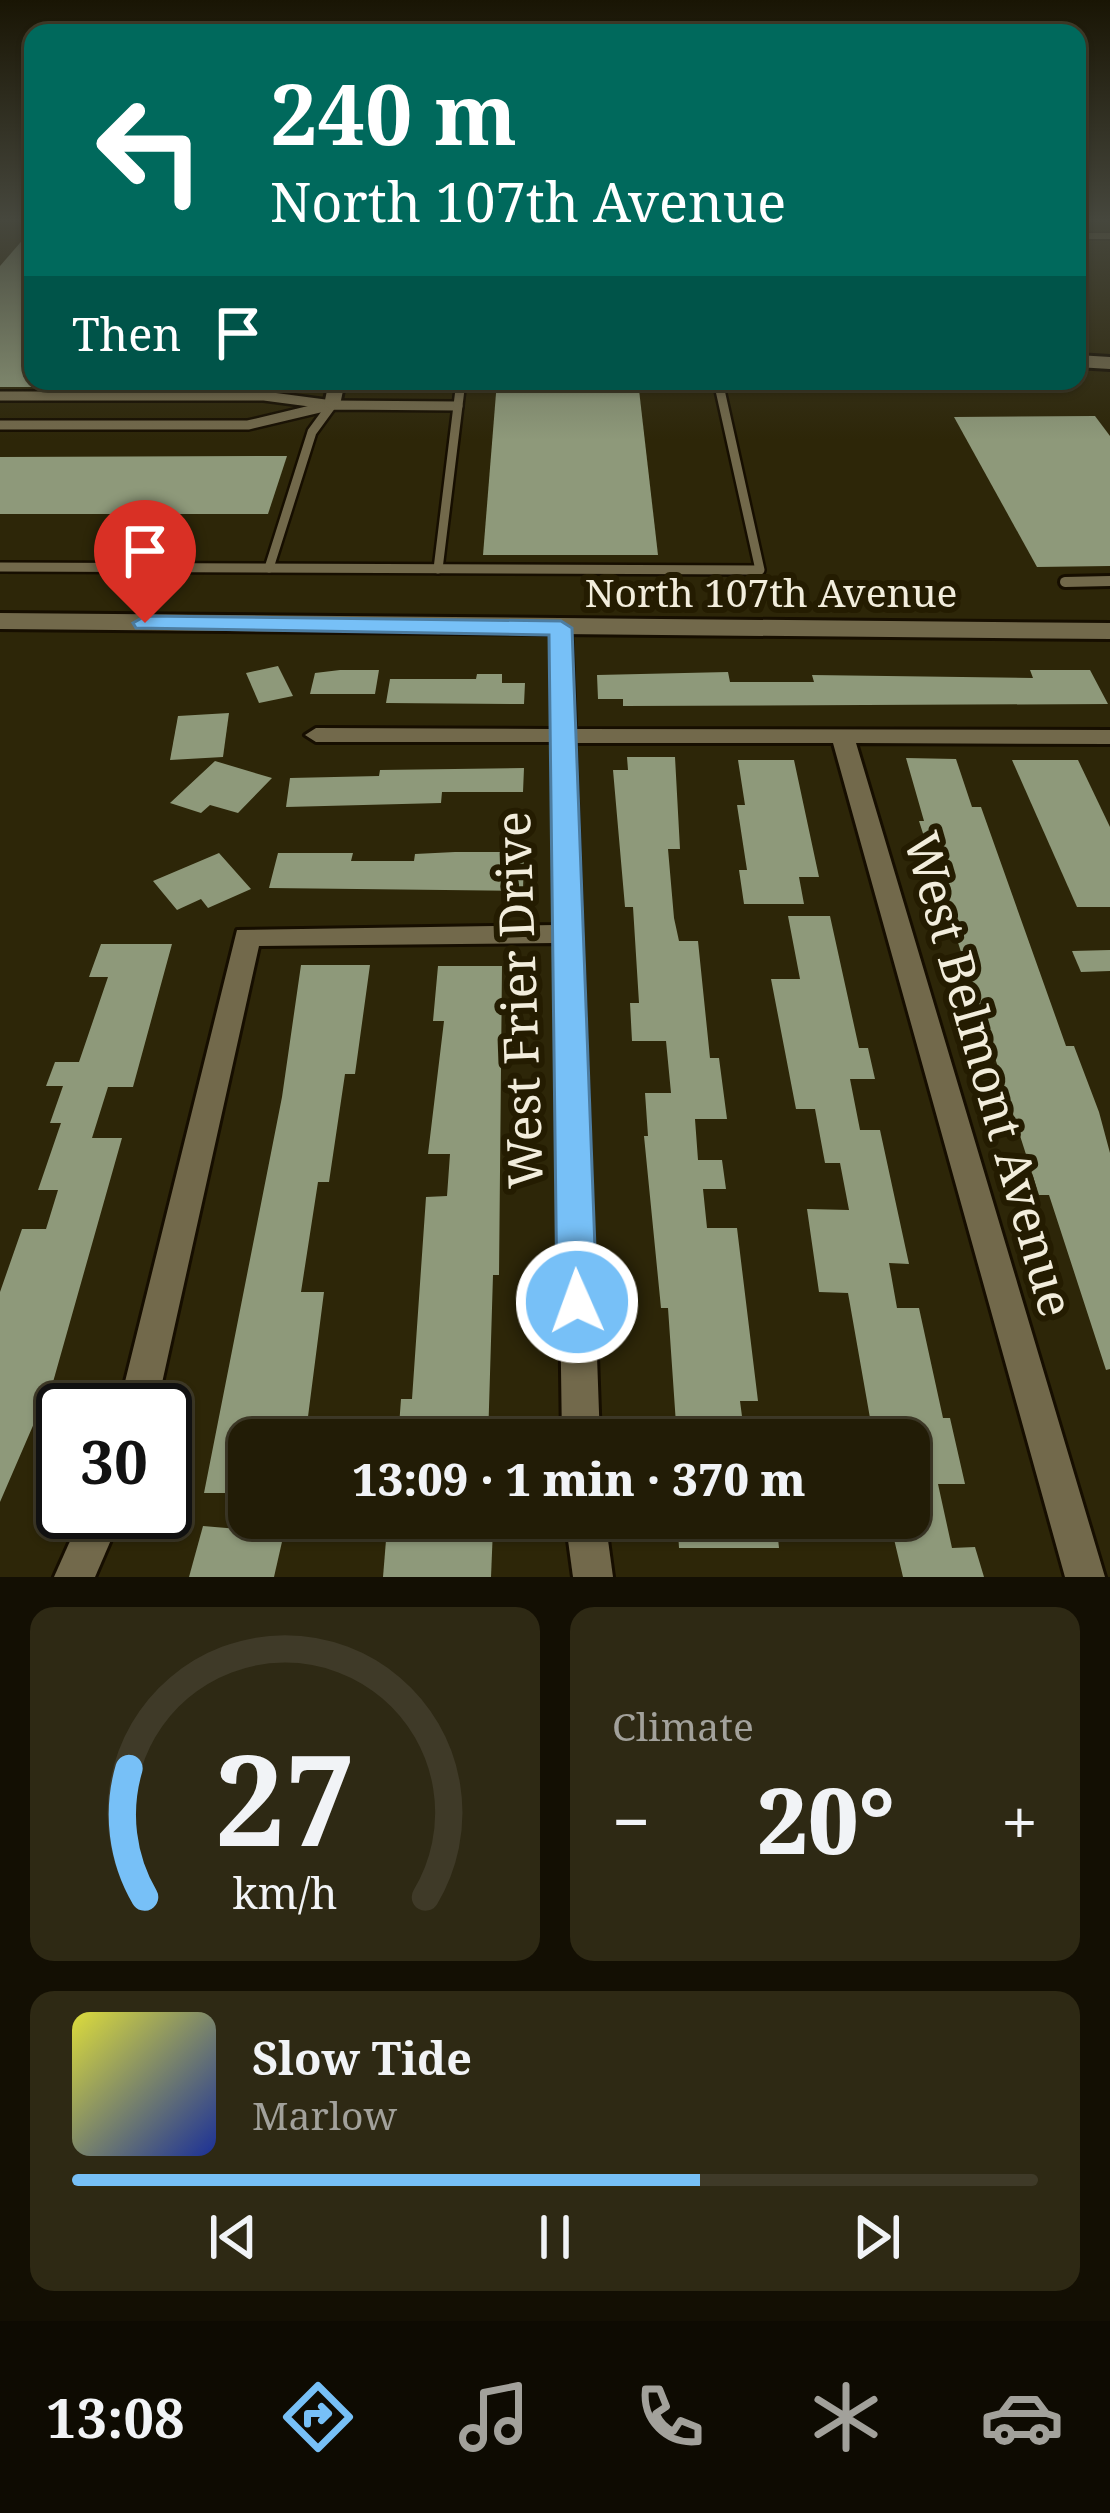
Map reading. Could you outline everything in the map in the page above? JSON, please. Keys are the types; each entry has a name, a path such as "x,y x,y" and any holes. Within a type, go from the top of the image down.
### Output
{"street":[{"path":"332,405 336,390"},
{"name":"North 107th Avenue","path":"0,621 1110,631"},
{"name":"West Frier Drive","path":"561,628 580,1419"},
{"path":"316,735 1110,737"},
{"name":"West Belmont Avenue","path":"842,736 1085,1577"},
{"path":"142,1383 247,937 567,934"},
{"path":"74,1577 91,1539"},
{"path":"588,1539 593,1577"}],"lane":[{"path":"438,569 460,390"},
{"path":"0,567 760,570 720,390"},
{"path":"0,396 264,396 332,405 458,406"},
{"path":"0,425 248,425 332,405"},
{"path":"269,568 313,432 332,405"},
{"path":"1065,583 1110,581"}],"building":[{"path":"0,293 24,293 24,387 0,387"},
{"path":"496,390 639,390 658,555 483,555"},
{"path":"1095,416 1110,436 1110,566 1037,567 954,417"},
{"path":"287,456 268,514 0,514 0,457"},
{"path":"278,666 293,696 259,703 246,673"},
{"path":"379,670 375,694 310,694 315,673"},
{"path":"1030,670 1090,670 1108,704 623,706 623,699 598,699 597,675 728,672 730,682 814,682 812,675 1033,678"},
{"path":"477,674 502,674 502,683 525,683 524,704 386,703 390,679 476,679"},
{"path":"229,713 223,757 170,760 178,716"},
{"path":"627,757 675,757 680,849 668,849 674,918 679,941 698,941 710,1058 719,1058 727,1119 695,1119 698,1160 722,1160 726,1189 703,1189 707,1228 737,1228 758,1401 740,1401 742,1419 676,1419 668,1308 661,1308 644,1136 648,1136 645,1093 671,1093 666,1041 632,1041 630,1003 639,1003 633,907 625,907 613,770 628,770"},
{"path":"906,758 956,759 972,807 981,807 1066,1046 1074,1046 1099,1112 1110,1153 1110,1369 1106,1370 1049,1195 1039,1195 919,821 924,821"},
{"path":"738,760 794,760 819,877 799,877 804,904 744,904 739,870 747,870 737,805 745,805"},
{"path":"1012,760 1078,760 1110,827 1110,907 1077,907"},
{"path":"215,761 272,778 238,813 210,805 201,813 170,803"},
{"path":"524,768 523,792 442,792 441,803 286,807 290,778 379,776 380,770"},
{"path":"524,852 523,891 269,888 278,853 353,853 351,861 414,861 415,854"},
{"path":"219,853 251,889 208,908 201,899 177,910 153,881"},
{"path":"788,916 830,916 859,1048 868,1048 875,1079 850,1079 860,1130 880,1130 909,1264 889,1263 897,1308 919,1308 943,1418 950,1418 965,1484 938,1484 952,1548 975,1547 984,1577 903,1577 894,1539 930,1539 930,1419 856,1419 870,1418 848,1293 819,1292 807,1209 849,1210 840,1163 825,1163 815,1109 796,1109 771,979 800,979"},
{"path":"101,944 172,944 133,1087 108,1087 92,1138 122,1138 53,1383 36,1383 36,1421 0,1502 0,1292 22,1229 46,1229 58,1190 38,1190 61,1123 50,1123 63,1086 46,1086 55,1062 79,1062 108,977 89,977"},
{"path":"1110,950 1110,971 1081,972 1072,951"},
{"path":"301,965 370,965 355,1074 345,1074 329,1182 318,1182 301,1292 324,1292 308,1419 228,1419 228,1493 204,1493 282,1097"},
{"path":"438,966 502,966 499,1275 493,1275 489,1419 400,1419 401,1399 412,1399 426,1197 447,1196 450,1154 428,1154 444,1021 433,1021"},
{"path":"203,1526 228,1528 228,1539 283,1539 274,1577 189,1577"},
{"path":"386,1539 493,1539 491,1577 383,1577"},
{"path":"678,1539 778,1539 779,1548 679,1548"}],"route":[{"path":"145,623 561,628 577,1302"}]}
